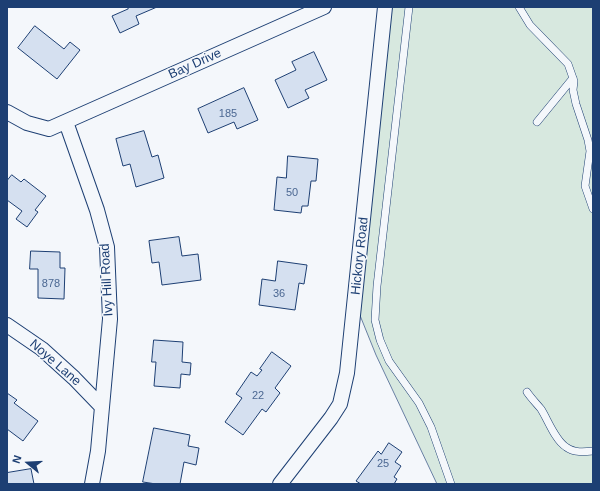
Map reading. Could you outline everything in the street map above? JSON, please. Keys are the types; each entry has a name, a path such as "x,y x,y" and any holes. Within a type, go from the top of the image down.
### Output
{"street":[{"name":"Bay Drive","path":"66,122 324,7"},
{"name":"Hickory Road","path":"280,484 340,404 347,374 386,7"},
{"path":"7,112 27,123 49,129 66,122"},
{"name":"Ivy Hill Road","path":"66,122 97,210 107,247 110,319 98,451 92,484"},
{"name":"Noye Lane","path":"7,325 42,349 74,378 101,406"}],"lane":[{"path":"409,7 377,286 376,320 380,340 389,361 420,403 431,427 451,484"},
{"path":"519,7 530,25 568,64 573,78 576,104 592,153 585,186 593,209"},
{"path":"537,122 573,78"},
{"path":"527,392 541,409 560,441 566,447 573,451 593,451"}],"shaded area":[{"path":"389,7 593,7 593,484 437,484 376,355 355,303"}],"building":[{"path":"127,7 157,7 136,16 139,24 120,33 112,16 128,9"},
{"path":"35,26 64,49 70,42 80,50 57,79 18,48"},
{"path":"314,52 327,80 305,90 309,98 288,108 275,80 296,70 292,62"},
{"path":"244,88 258,120 237,129 234,122 208,133 198,109"},
{"path":"144,131 152,157 158,155 164,178 136,187 130,164 123,166 116,139"},
{"path":"288,156 318,159 316,181 311,181 308,206 302,206 301,213 274,210 277,177 286,178"},
{"path":"12,175 21,182 24,179 46,196 35,210 38,212 27,227 16,219 22,211 7,200 7,181"},
{"path":"179,237 182,256 198,254 201,280 162,285 159,262 152,263 149,241"},
{"path":"31,251 60,252 60,268 65,268 64,299 38,298 38,269 30,269"},
{"path":"278,261 307,265 304,284 299,283 295,310 259,305 262,279 275,281"},
{"path":"154,340 183,342 182,362 191,363 190,375 181,374 180,388 154,386 156,362 152,362"},
{"path":"272,352 291,366 275,388 280,393 266,412 262,409 243,435 225,422 242,398 236,394 251,372 257,376"},
{"path":"7,393 17,400 14,403 38,421 23,441 7,429"},
{"path":"154,428 190,435 188,446 199,448 196,465 184,462 180,484 156,484 143,482"},
{"path":"389,443 402,452 395,462 401,466 394,477 397,479 394,484 361,484 356,481 378,451 381,454"},
{"path":"31,469 34,484 7,484 7,473"}]}
